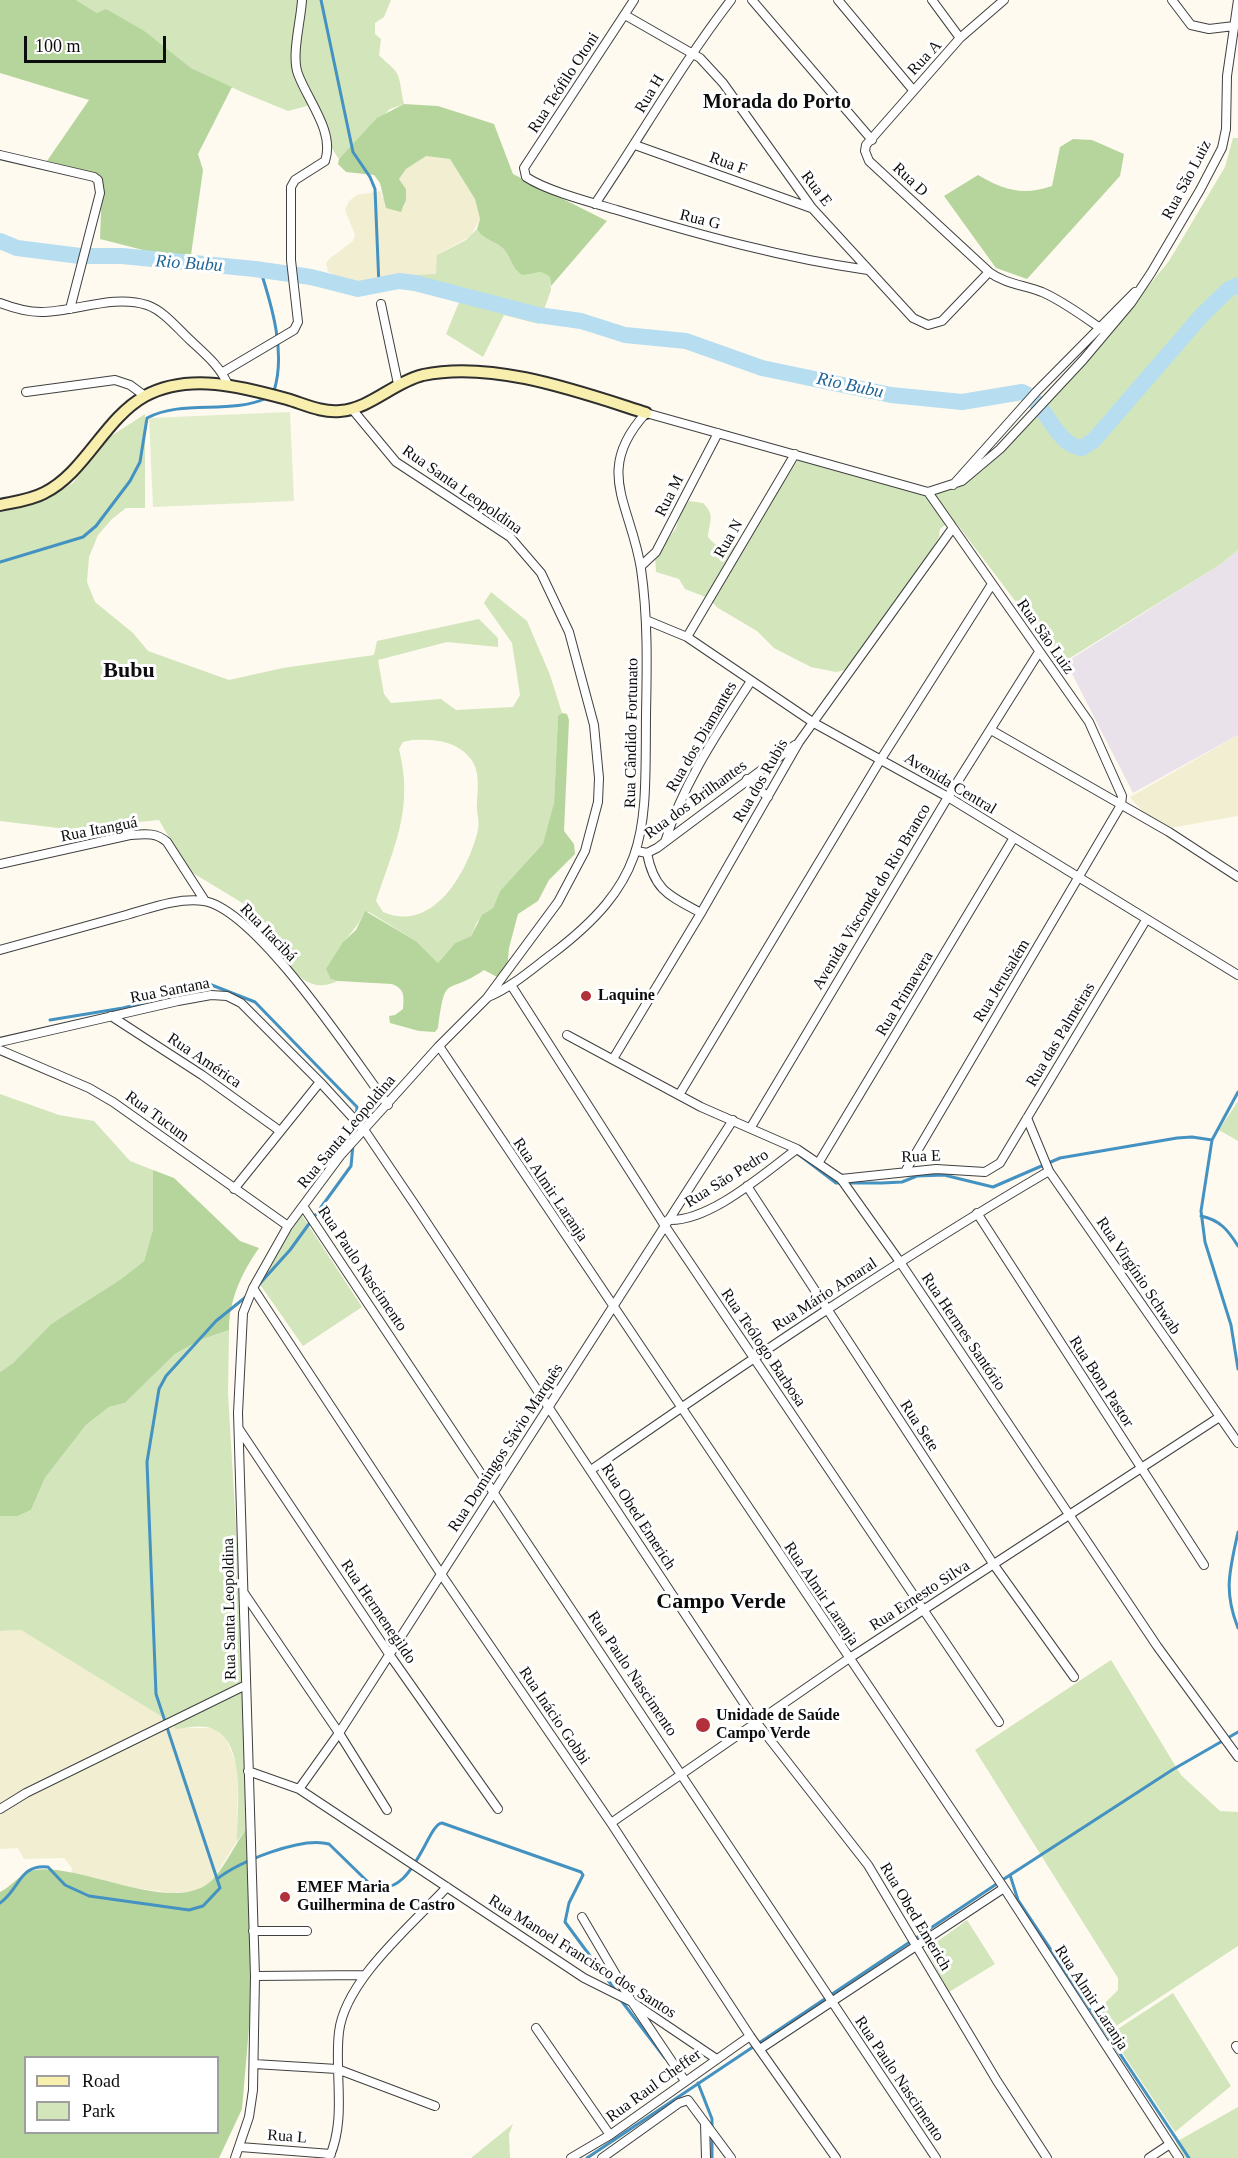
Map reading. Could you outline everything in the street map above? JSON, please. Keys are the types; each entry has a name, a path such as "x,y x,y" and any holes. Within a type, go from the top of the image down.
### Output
{"street":[{"path":"223,372 294,330 298,322 291,260 292,183 321,165 325,161 327,150 324,131 296,68 302,0"},
{"name":"Rua Teófilo Otoni","path":"530,180 524,174 525,168 634,0"},
{"name":"Rua H","path":"595,204 635,145 692,52 731,0"},
{"path":"752,0 872,140"},
{"path":"838,0 913,90"},
{"path":"932,0 960,38"},
{"name":"Rua A","path":"872,140 960,38 1004,0"},
{"path":"1172,0 1191,26 1209,29 1234,26"},
{"name":"Rua São Luiz","path":"953,485 1036,392 1131,303 1200,190 1222,148 1238,0"},
{"name":"Rua E","path":"625,15 692,52 723,83 812,208 913,318 928,325 942,321 989,272"},
{"name":"Rua D","path":"872,140 865,150 869,161 989,272 1005,282 1030,288 1056,299 1102,330"},
{"name":"Rua F","path":"635,145 812,208"},
{"path":"0,154 94,177 98,180 100,193 70,309"},
{"name":"Rua G","path":"530,180 595,204 679,229 828,264 868,270"},
{"path":"0,303 41,312 112,303 147,305 166,317 223,372 228,385"},
{"path":"381,304 398,384"},
{"name":"Rua São Luiz","path":"1102,330 1046,400 976,472 953,485 928,492 1089,722 1121,789 1121,805"},
{"path":"0,505 31,498 57,484 122,414 145,396 167,388 185,385 228,385 323,410 352,409 398,384 423,375 472,372 567,388 646,413 928,492"},
{"path":"26,392 115,380 130,385 145,396"},
{"name":"Rua Santa Leopoldina","path":"235,2158 249,2117 254,2064 255,1976 238,1429 242,1324 253,1288 288,1226 340,1156 365,1131 438,1046 487,998 558,902 585,851 598,802 599,778 594,725 569,632 556,600 527,553 510,537 396,462 352,409"},
{"name":"Rua Cândido Fortunato","path":"487,998 511,985 572,939 608,904 637,852 645,802 646,620 634,532 618,482 617,470 624,439 646,413"},
{"name":"Rua M","path":"640,566 656,552 718,433"},
{"name":"Rua N","path":"687,638 795,454"},
{"name":"Rua dos Rubis","path":"613,1059 701,914 799,742 952,529"},
{"path":"679,1095 881,759 992,584"},
{"name":"Avenida Central","path":"646,620 687,638 814,723 948,797 1238,975"},
{"name":"Avenida Visconde do Rio Branco","path":"751,1127 948,797 1039,652"},
{"name":"Rua dos Diamantes","path":"665,842 678,804 701,760 751,681"},
{"path":"991,730 1121,805 1238,877"},
{"name":"Rua dos Brilhantes","path":"637,852 647,853 665,842 799,742"},
{"path":"747,779 768,796"},
{"name":"Rua Jerusalém","path":"906,1170 1121,805"},
{"name":"Rua Itanguá","path":"0,864 130,835 149,834 161,837 167,842 206,901"},
{"name":"Rua Primavera","path":"819,1162 1013,839"},
{"path":"647,853 652,875 666,893 701,914"},
{"path":"0,950 173,902 206,901"},
{"name":"Rua Itacibá","path":"206,901 224,908 255,935 299,985 388,1105"},
{"name":"Rua das Palmeiras","path":"1000,1163 1146,920"},
{"name":"Rua Teólogo Barbosa","path":"511,985 753,1358 999,1722"},
{"name":"Rua Santana","path":"0,1042 211,995 227,996 241,1004 320,1082 365,1131"},
{"name":"Rua América","path":"111,1016 202,1075 280,1131"},
{"name":"Rua Hermes Santório","path":"567,1035 679,1095 797,1149 841,1179 900,1262 1157,1646 1238,1757"},
{"name":"Rua Almir Laranja","path":"438,1046 1004,1888 1179,2158"},
{"name":"Rua Tucum","path":"0,1050 89,1088 113,1102 288,1226"},
{"path":"234,1189 320,1082"},
{"name":"Rua Virgínio Schwab","path":"1027,1118 1049,1171 1218,1418 1238,1443"},
{"name":"Rua Domingos Sávio Marquês","path":"299,1789 339,1733 733,1120"},
{"name":"Rua Obed Emerich","path":"365,1131 757,1723 793,1772 863,1857 1047,2158"},
{"name":"Rua São Pedro","path":"667,1223 693,1218 747,1186 797,1149"},
{"name":"Rua E","path":"841,1179 906,1170 985,1172 1000,1163"},
{"name":"Rua Mário Amaral","path":"591,1470 680,1407 900,1262 1049,1171"},
{"name":"Rua Sete","path":"747,1186 994,1565 1074,1677"},
{"name":"Rua Paulo Nascimento","path":"303,1206 683,1774 936,2158"},
{"name":"Rua Bom Pastor","path":"977,1213 1204,1565"},
{"name":"Rua Inácio Gobbi","path":"253,1288 441,1574 611,1823 750,2036 834,2156"},
{"name":"Rua Ernesto Silva","path":"611,1823 848,1659 1142,1470 1218,1418"},
{"name":"Rua Hermenegildo","path":"238,1429 389,1654 498,1809"},
{"path":"244,1593 339,1733 387,1810"},
{"path":"0,1809 36,1788 246,1685"},
{"name":"Rua Manoel Francisco dos Santos","path":"248,1771 299,1789 584,1978 628,2000 715,2058"},
{"path":"330,2156 338,2134 337,2068 341,2020 365,1975 447,1887"},
{"path":"760,2049 1004,1888"},
{"path":"582,1917 628,2000 684,2081"},
{"path":"253,1931 307,1931"},
{"path":"255,1976 365,1975"},
{"path":"536,2028 610,2135"},
{"name":"Rua Raul Cheffer","path":"573,2158 610,2135 715,2058 750,2036"},
{"path":"254,2064 337,2068 435,2106"},
{"path":"602,2158 683,2100 692,2103 731,2158"},
{"path":"706,2122 706,2158"},
{"path":"1149,2158 1170,2144"},
{"name":"Rua L","path":"240,2147 330,2156"},
{"path":"834,2156 842,2158"}],"shaded area":[{"path":"425,156 450,159 475,199 480,219 471,236 440,253 436,274 431,277 398,276 361,283 344,282 328,271 326,264 329,259 353,241 355,235 345,210 349,201 357,195 381,191 382,197 404,208 406,189 399,179 406,169"},
{"path":"1238,550 1238,735 1133,793 1066,662 1221,564"},
{"path":"1238,735 1238,816 1164,829 1147,817 1130,797"},
{"path":"21,1630 172,1723 176,1728 213,1728 225,1737 238,1768 237,1841 212,1881 197,1891 172,1893 114,1885 71,1875 72,1868 64,1858 24,1859 18,1848 0,1849 0,1631"}],"green space":[{"path":"0,0 76,0 97,13 106,9 146,32 191,68 232,87 198,154 203,170 190,262 100,239 102,185 98,174 47,161 89,100 0,73"},
{"path":"76,0 391,0 384,17 375,23 375,34 381,39 379,55 398,75 404,104 390,109 339,159 331,146 314,104 288,111 244,93 191,68 146,32 97,13"},
{"path":"404,104 438,106 494,124 513,174 607,221 551,286 550,277 541,272 522,275 514,267 503,248 480,233 477,229 480,219 475,199 450,159 426,156 406,169 399,179 406,189 406,200 401,212 386,208 380,183 374,175 346,172 338,164 339,159 377,118"},
{"path":"1233,138 1238,138 1238,550 1221,564 1062,663 957,524 950,521 940,529 939,537 912,582 850,669 836,672 811,667 774,648 757,631 718,608 708,598 685,589 679,579 656,572 655,557 676,528 680,514 689,501 703,503 711,515 708,537 710,540 721,547 732,547 739,543 757,522 798,460 923,491 982,471 1088,359 1169,261 1225,167"},
{"path":"1073,139 1092,140 1124,154 1120,176 1027,279 996,268 944,196 978,175 1014,190 1031,191 1052,186 1060,147"},
{"path":"477,229 483,236 503,248 514,267 522,274 541,272 550,277 551,290 539,324 504,315 483,357 446,334 460,300 397,276 436,274 437,255 466,240"},
{"path":"290,412 294,501 153,507 149,418"},
{"path":"145,414 145,508 126,508 98,535 89,557 87,582 95,602 133,633 148,651 229,680 283,668 374,655 377,641 479,619 498,638 498,647 447,642 378,660 384,694 391,703 441,699 456,710 513,707 520,695 512,643 484,603 491,592 527,621 550,675 562,713 558,717 554,803 549,830 543,845 500,891 493,908 477,922 471,936 455,943 438,963 416,941 369,912 364,913 334,958 331,979 338,981 319,985 311,983 298,975 279,954 279,937 249,907 188,870 159,820 67,829 0,821 0,512 42,500 73,483 105,440","holes":["412,740 451,744 471,759 478,780 478,827 466,863 446,895 433,907 418,914 401,916 383,912 376,901 395,845 403,809 403,771 399,749 403,742"]},
{"path":"562,713 567,714 569,720 564,831 574,844 575,854 549,880 538,901 518,914 509,948 507,970 499,978 484,970 449,988 443,999 438,1028 435,1032 419,1031 390,1023 389,1016 403,1009 403,997 399,988 392,984 338,981 331,979 326,969 343,942 356,930 365,911 416,941 438,963 455,943 471,936 482,915 493,908 500,891 543,844 554,803 558,716"},
{"path":"0,1094 59,1115 94,1121 130,1161 153,1170 153,1229 144,1261 121,1279 51,1324 13,1363 0,1372"},
{"path":"1238,1101 1238,1141 1219,1130"},
{"path":"153,1170 174,1178 240,1241 259,1248 247,1267 234,1297 229,1330 200,1340 175,1354 125,1403 109,1407 86,1425 45,1478 31,1510 18,1516 0,1516 0,1372 13,1363 51,1324 121,1279 144,1261 153,1229"},
{"path":"301,1214 362,1307 303,1346 259,1283"},
{"path":"229,1330 228,1393 241,1612 246,1829 237,1841 236,1763 224,1737 213,1729 205,1727 176,1729 172,1723 21,1630 0,1631 0,1516 18,1516 31,1510 45,1478 86,1425 109,1407 125,1403 175,1354 200,1340"},
{"path":"1111,1660 1181,1775 1220,1811 1238,1812 1238,1946 1107,2032 1096,2012 1118,1990 1118,1978 975,1750"},
{"path":"246,1829 253,1981 242,2109 219,2158 0,2158 0,1892 20,1877 35,1870 54,1870 76,1874 150,1891 173,1893 193,1891 210,1882 224,1865"},
{"path":"967,1920 995,1964 949,1992 926,1950"},
{"path":"1173,1993 1231,2086 1175,2132 1110,2034"},
{"path":"1238,2107 1238,2158 1185,2158 1176,2142"},
{"path":"513,2124 509,2134 510,2158 471,2158"}],"waterway":[{"name":"Rio Bubu","path":"321,0 353,152 370,177 375,189 379,286"},
{"name":"Rio Bubu","path":"0,241 17,248 80,256 122,256 255,269 311,277 358,289 399,281 415,283 538,315 581,321 625,335 686,341 762,368 891,395 962,402 1022,392 1031,397 1064,439 1082,448 1094,440 1202,315 1229,289 1238,285"},
{"path":"260,269 273,314 278,345 279,361 274,391"},
{"path":"0,562 83,537 96,526 130,481 140,462 147,418 176,409 237,406 267,398"},
{"path":"50,1020 123,1008 143,1003 193,983 204,982 255,1002 357,1107 356,1117"},
{"path":"1238,1092 1212,1140 1201,1211 1205,1242 1231,1325 1238,1369"},
{"path":"354,1138 355,1124"},
{"path":"798,1154 836,1183 902,1182 917,1176 944,1175 993,1187 1060,1158 1177,1138 1192,1137 1212,1140"},
{"path":"254,1290 290,1250 351,1166 353,1145"},
{"path":"1201,1216 1223,1226 1238,1246"},
{"path":"0,1903 25,1873 38,1867 48,1867 65,1885 89,1896 189,1910 203,1906 220,1888 156,1694 147,1462 159,1389 166,1376 216,1321 247,1296"},
{"path":"1238,1532 1229,1580 1233,1615 1238,1628"},
{"path":"587,2158 1010,1875 1172,1770 1238,1732"},
{"path":"217,1879 240,1865 271,1852 287,1847 317,1843 329,1844 369,1883 384,1887 396,1884 407,1875 436,1827 442,1823 581,1872 583,1875 569,1903 565,1922 616,1991"},
{"path":"1010,1875 1018,1900 1189,2158"},
{"path":"620,1999 665,2058"},
{"path":"698,2083 712,2119 712,2158"}],"place":[{"name":"Laquine","path":"586,996"},
{"name":"Unidade de Saúde Campo Verde","path":"703,1725"},
{"name":"EMEF Maria Guilhermina de Castro","path":"285,1897"}],"district":[{"name":"Morada do Porto","path":"777,103"},
{"name":"Bubu","path":"129,671"},
{"name":"Campo Verde","path":"721,1602"}]}
